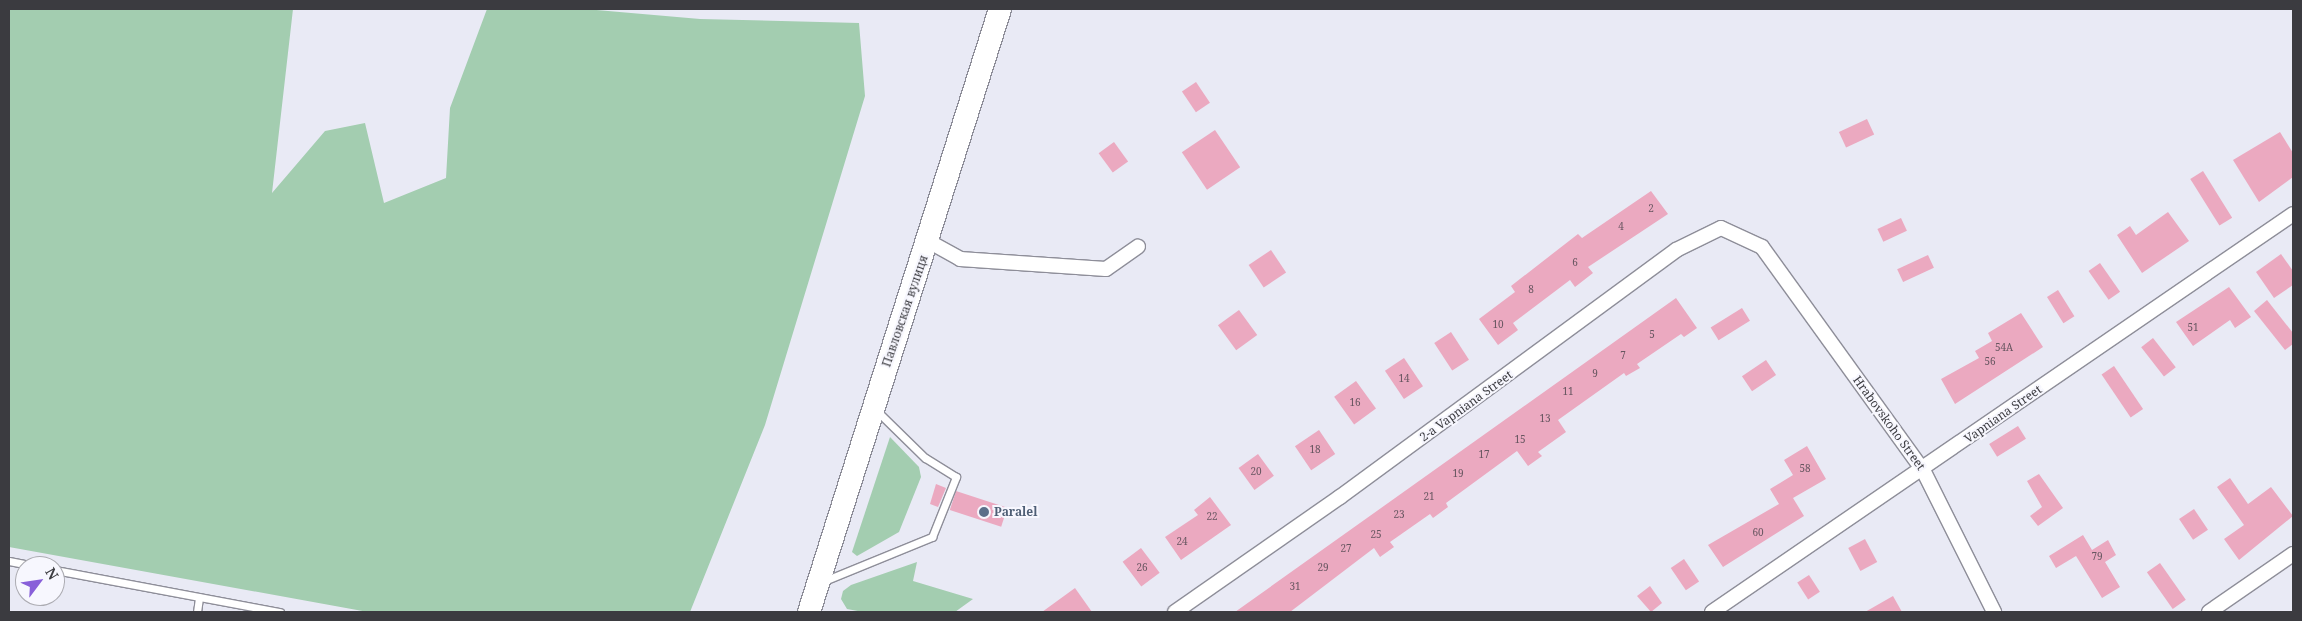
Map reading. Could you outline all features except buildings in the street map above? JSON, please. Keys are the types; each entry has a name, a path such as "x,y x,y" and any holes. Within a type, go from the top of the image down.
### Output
{"main road":[{"name":"Павловская вулиця","path":"809,612 872,406 928,241 1000,9"}],"street":[{"name":"Vapniana Street","path":"1712,612 1923,470 2293,214"},
{"name":"2-a Vapniana Street","path":"1175,612 1340,497 1676,250 1721,228 1762,247"},
{"path":"928,241 960,259 1106,269 1138,247"},
{"name":"Hrabovskoho Street","path":"1762,247 1923,470 1994,612"},
{"path":"2209,612 2293,554"}],"lane":[{"path":"816,584 932,537 956,477 925,458 872,406"},
{"path":"65,572 280,612"},
{"path":"197,612 199,597"}],"green space":[{"path":"9,9 293,9 272,193 325,131 365,123 384,203 446,178 450,108 487,9 585,9 700,19 859,23 865,96 765,425 690,612 368,612 9,547"},
{"path":"890,437 919,467 921,477 899,532 857,556 852,552"},
{"path":"917,562 913,581 973,599 955,612 863,612 847,609 841,599 843,591 851,585"}],"place":[{"name":"Paralel","path":"984,512"}]}
